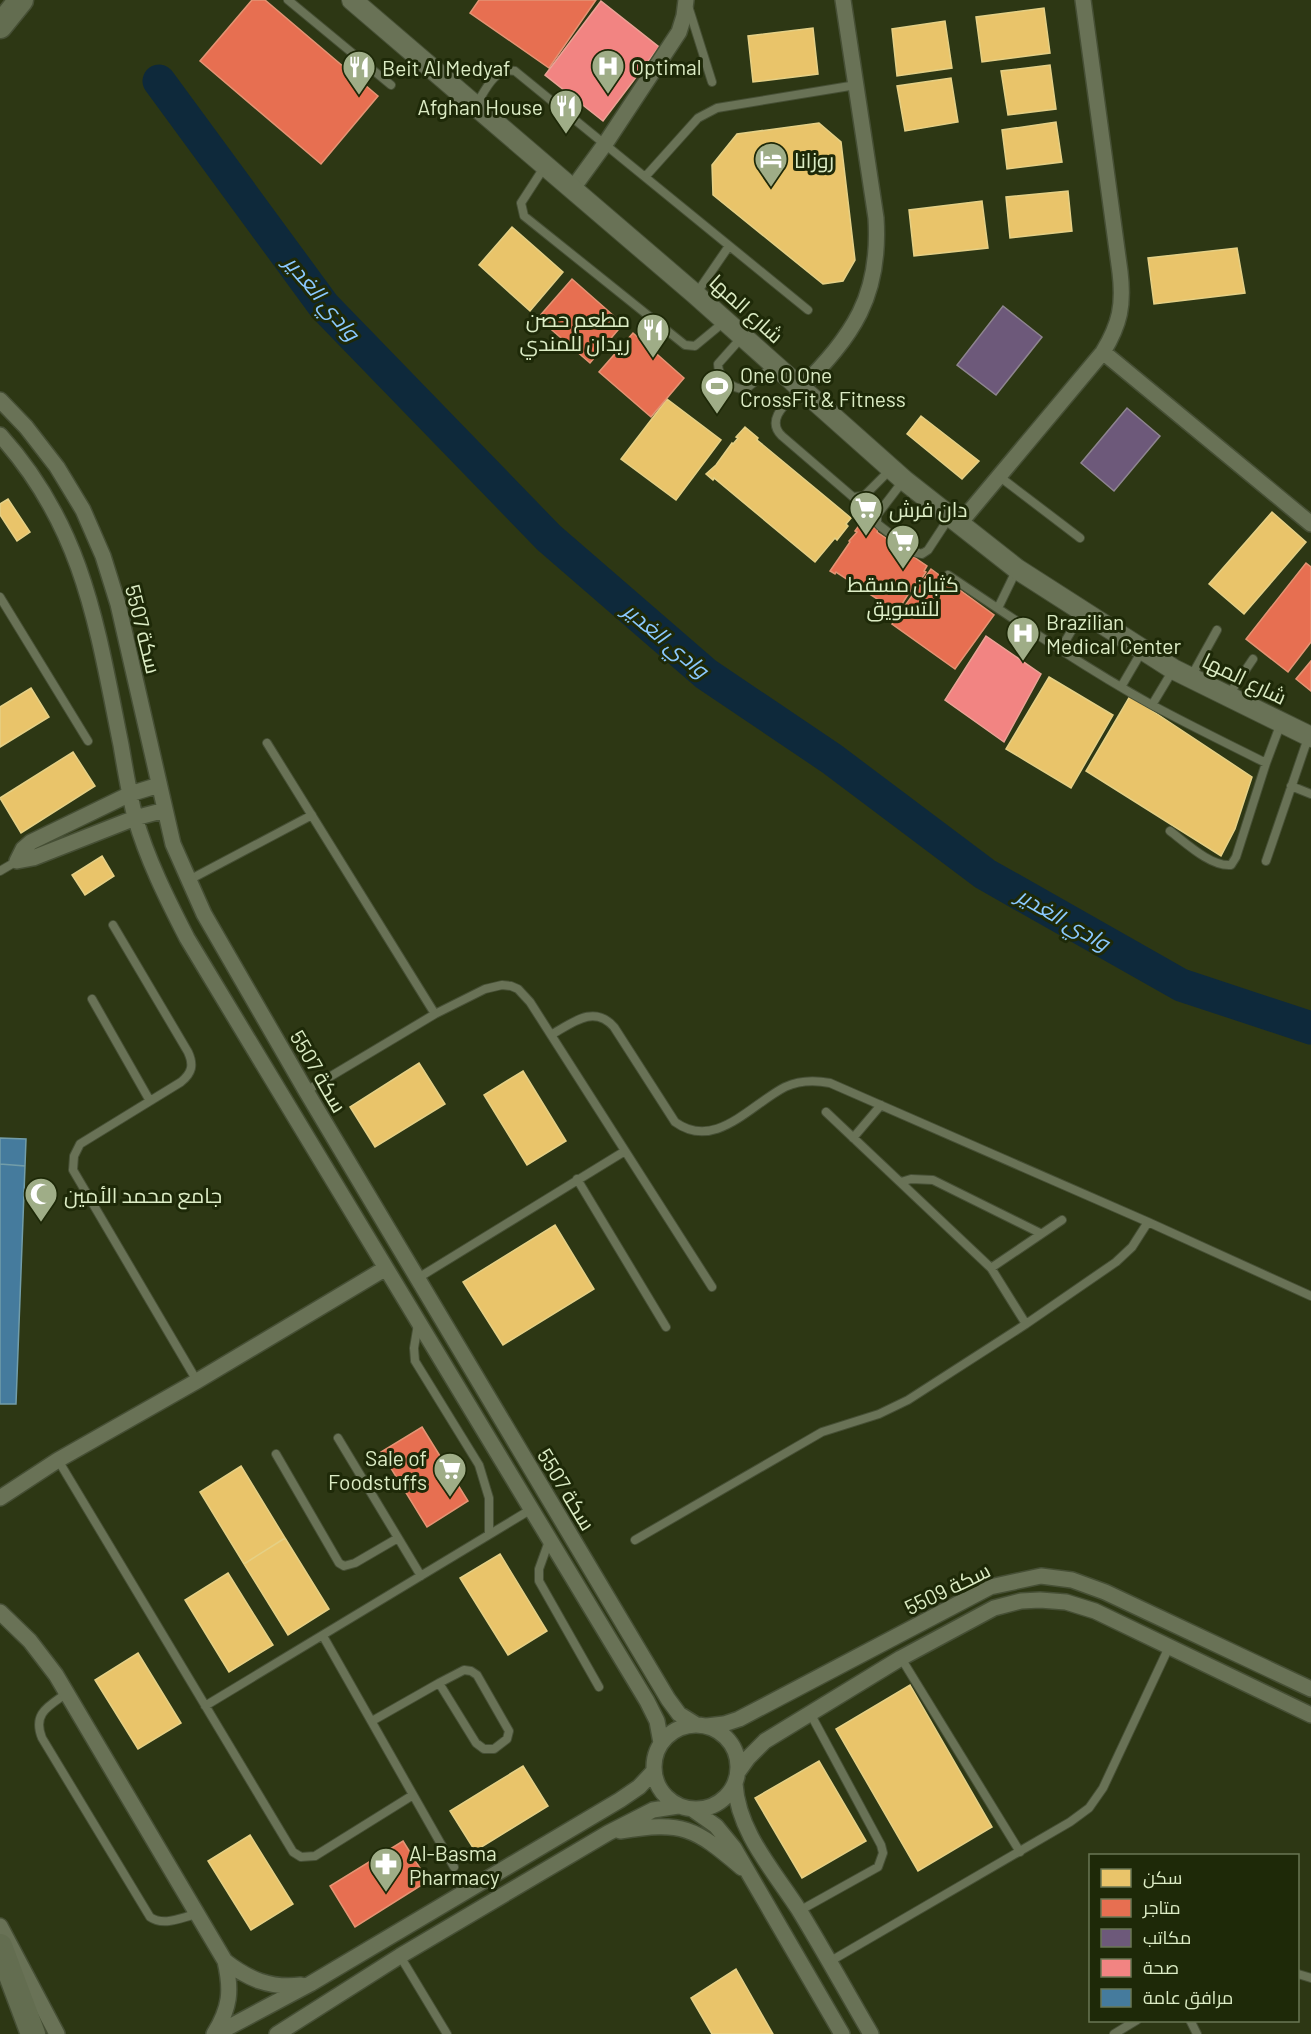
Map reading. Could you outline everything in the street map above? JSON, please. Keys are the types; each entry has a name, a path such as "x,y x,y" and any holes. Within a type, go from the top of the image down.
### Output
{"main road":[{"path":"0,26 21,0"},
{"path":"0,1946 33,2034"}],"street":[{"name":"شارع المها","path":"352,0 695,294 897,475 1017,569 1142,651 1182,674 1310,737"},
{"path":"573,188 679,32 686,0"},
{"path":"800,389 829,360 841,344 865,302 874,275 878,246 876,218 843,0"},
{"path":"955,520 1000,477 1103,352 1114,334 1121,314 1123,293 1083,0"},
{"path":"1103,352 1311,524"},
{"name":"سكة 5507","path":"0,400 26,427 57,467 83,510 103,556 118,604 173,844 204,915 668,1699 679,1714 701,1725"},
{"name":"سكة 5507","path":"0,435 17,454 44,492 66,533 83,577 106,669 135,818 154,869 187,938 419,1319 530,1510 652,1711 660,1732 661,1743"},
{"path":"17,861 23,849 31,842 130,794 159,785"},
{"path":"17,861 33,858 135,818 165,810"},
{"path":"0,1498 58,1460 197,1381 386,1268"},
{"name":"سكة 5509","path":"701,1725 731,1723 990,1587 1041,1576 1072,1580 1105,1592 1311,1689"},
{"name":"سكة 5509","path":"736,1778 748,1758 765,1741 810,1713 901,1658 994,1608 1021,1601 1066,1602 1095,1611 1311,1715"},
{"path":"0,1612 37,1649 67,1694 225,1961 229,1980 229,1999 224,2018 215,2034"},
{"path":"842,2034 726,1836 704,1816 666,1797 658,1785 654,1771 655,1757 661,1743 670,1733 682,1727 701,1725 718,1730 731,1743 738,1760 737,1804 744,1824 830,1962 871,2034"},
{"path":"215,2034 310,1984 620,1800 639,1787 654,1771"},
{"path":"277,2034 294,2029 400,1956 608,1833 653,1810 685,1807 705,1809 717,1804 728,1795 736,1778"},
{"path":"608,1833 661,1825 680,1828 699,1835 715,1845 753,1879"},
{"path":"0,1926 57,2034"},
{"path":"225,1961 243,1975 264,1984 287,1987 310,1984"}],"lane":[{"path":"288,0 391,85"},
{"path":"686,0 712,82"},
{"path":"475,106 500,72 515,71 808,310"},
{"path":"645,177 698,118 717,108 856,85"},
{"path":"546,165 521,203 524,216 685,345 695,346 725,321"},
{"path":"695,294 729,246"},
{"path":"743,337 718,364 722,376 737,389 746,389 774,365"},
{"path":"800,389 775,419 775,426 782,436 853,497 864,496 897,475"},
{"path":"897,475 877,515 877,523 880,526 914,552 922,554 955,520"},
{"path":"1000,477 1080,538"},
{"path":"998,608 1017,569"},
{"path":"948,575 1060,650 1121,687 1266,763"},
{"path":"0,597 88,741"},
{"path":"1060,650 1083,612"},
{"path":"1152,705 1182,674 1217,630"},
{"path":"1121,687 1142,651"},
{"path":"1227,697 1253,659"},
{"path":"1170,831 1214,862 1223,866 1231,865 1236,857 1281,723"},
{"path":"1266,861 1310,737"},
{"path":"267,743 435,1014"},
{"path":"1292,786 1311,794"},
{"path":"188,881 312,815"},
{"path":"0,871 17,861"},
{"path":"113,925 192,1060 192,1069 188,1076 80,1144 74,1156 73,1170 197,1381"},
{"path":"306,1090 435,1014 493,986 510,986 525,995 712,1287"},
{"path":"92,999 150,1101"},
{"path":"551,1035 586,1016 599,1016 605,1019 614,1027 675,1122 691,1131 711,1132 721,1128 785,1087 809,1081 830,1083 1311,1296"},
{"path":"853,1138 881,1105"},
{"path":"826,1112 991,1268 1026,1324"},
{"path":"418,1278 625,1151"},
{"path":"901,1182 922,1178 933,1180 1040,1233"},
{"path":"577,1179 666,1327"},
{"path":"991,1268 1062,1220"},
{"path":"635,1540 822,1432 879,1414 908,1400 1026,1324 1124,1255 1137,1241 1148,1222"},
{"path":"419,1319 414,1348 415,1361 479,1465 489,1498 489,1534"},
{"path":"338,1438 421,1576"},
{"path":"276,1454 339,1563 350,1566 398,1538"},
{"path":"58,1460 293,1852 302,1857 315,1856 413,1795"},
{"path":"205,1706 530,1510"},
{"path":"549,1539 539,1569 539,1581 599,1687"},
{"path":"323,1636 454,1867"},
{"path":"830,1962 1080,1815 1097,1799 1169,1647"},
{"path":"901,1658 1020,1852"},
{"path":"372,1721 439,1683 464,1670 477,1675 509,1731 507,1739 494,1749 479,1747 439,1683"},
{"path":"67,1694 42,1712 38,1720 42,1738 150,1917 156,1922 163,1923 197,1914"},
{"path":"799,1911 878,1867 883,1853 881,1845 810,1713"},
{"path":"400,1956 447,2034"},
{"path":"1114,2034 1134,2022"}],"building: سكن":[{"path":"1044,8 1050,53 982,62 976,17"},
{"path":"945,21 952,68 897,76 892,29"},
{"path":"813,28 818,74 753,82 748,36"},
{"path":"1050,65 1056,109 1008,115 1001,71"},
{"path":"951,78 958,122 905,131 897,86"},
{"path":"1056,122 1062,162 1007,169 1002,130"},
{"path":"819,123 841,142 855,260 843,281 823,284 713,195 712,165 737,134"},
{"path":"1068,191 1072,231 1010,238 1006,197"},
{"path":"982,201 988,248 914,256 909,210"},
{"path":"512,227 563,272 530,311 479,265"},
{"path":"1237,248 1245,293 1154,304 1148,258"},
{"path":"667,399 721,440 676,500 621,459"},
{"path":"921,416 979,461 962,479 907,434"},
{"path":"745,427 758,438 757,440 851,518 837,540 835,538 815,562 714,478 713,480 706,474 716,465"},
{"path":"8,499 30,532 17,541 0,515 0,504"},
{"path":"1272,512 1306,542 1244,614 1209,584"},
{"path":"1049,677 1113,715 1071,788 1006,749"},
{"path":"31,688 49,717 0,747 0,707"},
{"path":"1130,696 1252,777 1235,829 1221,856 1086,771"},
{"path":"73,752 95,786 21,833 0,798"},
{"path":"102,856 114,876 85,895 72,875"},
{"path":"419,1063 445,1104 375,1147 350,1107"},
{"path":"523,1071 566,1141 527,1165 484,1095"},
{"path":"555,1225 594,1289 503,1345 463,1282"},
{"path":"241,1466 285,1538 244,1564 200,1492"},
{"path":"285,1538 329,1609 288,1635 244,1564"},
{"path":"500,1554 547,1631 508,1655 460,1578"},
{"path":"228,1573 273,1645 229,1672 185,1600"},
{"path":"138,1653 181,1723 138,1749 95,1680"},
{"path":"910,1685 992,1827 918,1871 836,1729"},
{"path":"819,1761 866,1841 802,1878 755,1798"},
{"path":"523,1766 548,1806 475,1851 450,1811"},
{"path":"250,1835 293,1904 251,1930 208,1861"},
{"path":"736,1969 773,2034 712,2034 691,1998"}],"building: متاجر":[{"path":"252,0 265,0 378,96 321,164 200,61"},
{"path":"479,0 596,0 549,68 470,13"},
{"path":"572,279 623,324 590,363 538,318"},
{"path":"633,333 684,378 651,417 599,372"},
{"path":"863,520 927,566 924,571 926,572 918,584 916,582 897,612 836,572 835,574 830,571"},
{"path":"1306,563 1311,567 1311,642 1288,672 1246,639"},
{"path":"931,569 994,615 955,669 892,624"},
{"path":"1311,661 1311,691 1296,679"},
{"path":"422,1427 468,1501 427,1527 381,1452"},
{"path":"403,1841 428,1881 355,1927 330,1886"}],"building: مكاتب":[{"path":"1003,306 1042,337 996,395 957,365"},
{"path":"1127,408 1160,436 1114,491 1081,463"}],"building: صحة":[{"path":"601,1 659,47 603,121 545,75"},
{"path":"986,636 1041,674 1004,742 945,700"}],"building: مرافق عامة":[{"path":"0,1138 26,1139 25,1166 0,1164"},
{"path":"0,1164 25,1166 16,1404 0,1404"}],"waterway":[{"name":"وادي الغدير","path":"159,81 324,306 549,538 706,674 832,759 985,874 1181,985 1311,1028"}],"place":[{"name":"Optimal","path":"608,95"},
{"name":"Beit Al Medyaf","path":"359,96"},
{"name":"Afghan House","path":"566,135"},
{"name":"روزانا","path":"771,188"},
{"name":"مطعم حصن ريدان للمندي","path":"653,359"},
{"name":"One O One CrossFit & Fitness","path":"717,415"},
{"name":"دان فرش","path":"866,537"},
{"name":"كثبان مسقط للتسويق","path":"903,570"},
{"name":"Brazilian Medical Center","path":"1023,662"},
{"name":"جامع محمد الأمين","path":"41,1223"},
{"name":"Sale of Foodstuffs","path":"450,1498"},
{"name":"Al-Basma Pharmacy","path":"386,1893"}]}
